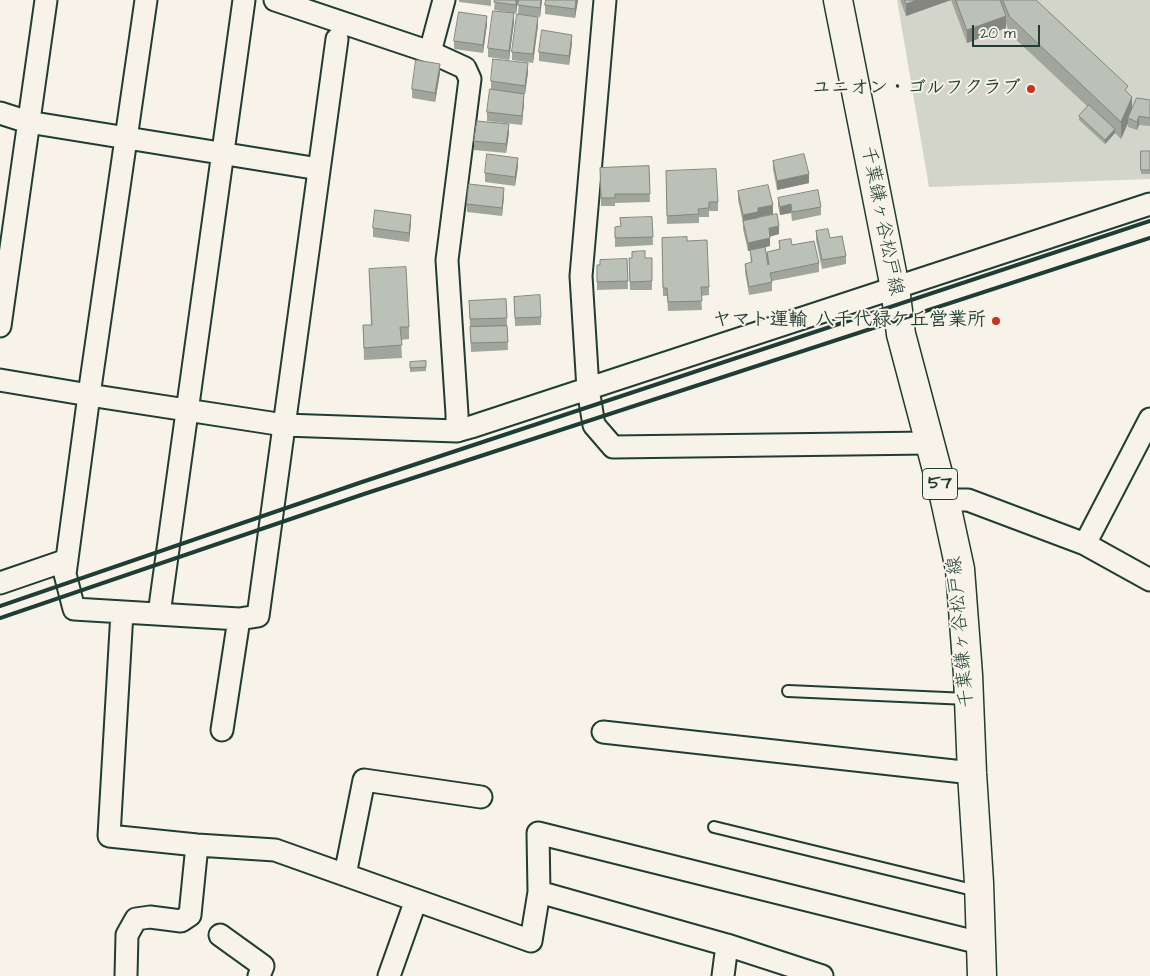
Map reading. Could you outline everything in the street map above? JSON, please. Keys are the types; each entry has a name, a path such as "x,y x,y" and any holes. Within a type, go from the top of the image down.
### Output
{"main road":[{"name":"千葉鎌ヶ谷松戸線","path":"838,0 895,288 901,334 945,500 960,569 968,675 982,976"}],"street":[{"path":"0,326 46,0"},
{"path":"146,0 65,574 74,610 239,619 258,616 337,39"},
{"path":"159,614 244,0"},
{"path":"275,0 430,52 465,68 470,79 447,260 457,431"},
{"path":"430,52 444,0"},
{"path":"605,0 582,276 588,388 594,425 613,447 929,443"},
{"path":"0,113 28,122 319,169"},
{"path":"0,380 284,425 457,431 1150,204"},
{"path":"1085,544 1150,419"},
{"path":"945,500 968,500 1085,544 1150,580"},
{"path":"0,583 67,560"},
{"path":"122,612 109,836 275,850 531,941 539,892 538,833 980,943"},
{"path":"222,730 239,619"},
{"path":"603,732 972,773"},
{"path":"345,875 364,780 481,797"},
{"path":"126,976 127,935 136,919 150,917 181,921 190,916 196,844"},
{"path":"539,892 727,945 822,976"},
{"path":"389,976 416,900"},
{"path":"220,935 263,966 259,976"},
{"path":"723,976 727,945"}],"lane":[{"path":"788,690 969,699"},
{"path":"714,826 978,891"}],"shaded area":[{"name":"ユニオン・ゴルフクラブ","path":"897,0 1150,0 1150,179 929,187"}],"building":[{"path":"495,0 516,0 516,5 494,2"},
{"path":"519,0 541,0 540,8 518,5"},
{"path":"546,0 576,0 575,9 545,5"},
{"path":"905,0 917,0 906,4"},
{"path":"956,0 1000,0 1006,16 967,30"},
{"path":"1003,0 1036,0 1128,86 1125,90 1132,97 1121,122 1010,17"},
{"path":"493,11 514,13 509,51 488,48"},
{"path":"459,12 487,16 483,45 454,41"},
{"path":"517,14 538,17 533,54 512,52"},
{"path":"542,30 572,35 569,56 539,52"},
{"path":"493,59 528,63 525,86 491,81"},
{"path":"416,60 440,64 435,93 412,89"},
{"path":"490,89 524,94 522,116 487,112"},
{"path":"1137,98 1150,100 1150,118 1139,116 1137,122 1128,118"},
{"path":"1089,105 1115,129 1105,140 1079,116"},
{"path":"477,121 509,124 506,144 474,141"},
{"path":"1141,151 1150,151 1150,170 1141,170"},
{"path":"487,154 518,158 515,177 485,173"},
{"path":"804,154 809,174 777,181 773,161"},
{"path":"649,166 650,194 615,194 615,198 601,198 600,168"},
{"path":"716,169 718,202 709,202 709,208 698,209 699,214 667,216 666,171"},
{"path":"469,184 504,188 502,208 467,204"},
{"path":"768,185 773,205 758,208 758,212 743,215 738,191"},
{"path":"818,190 821,207 792,212 791,204 780,207 778,198"},
{"path":"375,210 411,215 409,233 373,228"},
{"path":"777,214 779,226 769,228 770,238 748,243 743,221"},
{"path":"652,217 653,237 615,238 615,227 621,226 620,218"},
{"path":"828,229 830,238 842,236 846,256 822,260 816,231"},
{"path":"687,237 687,241 707,240 709,287 701,287 702,301 668,302 667,288 663,288 662,238"},
{"path":"791,239 792,245 814,241 819,263 770,273 772,282 749,287 745,264 752,262 750,250 765,247 768,265 767,252 780,249 779,241"},
{"path":"645,251 645,258 652,258 652,281 630,282 629,258 632,258 632,252"},
{"path":"627,259 628,281 597,282 597,265 600,265 600,260"},
{"path":"406,267 409,327 400,327 402,345 364,348 363,325 372,325 369,269"},
{"path":"540,295 541,317 515,318 514,297"},
{"path":"506,299 507,318 470,319 469,301"},
{"path":"507,326 508,342 471,343 470,327"},
{"path":"426,361 426,367 410,368 410,362"}],"railway":[{"path":"0,606 362,482 1150,221"},
{"path":"0,618 364,494 1150,238"}],"place":[{"name":"ユニオン・ゴルフクラブ","path":"1031,89"},
{"name":"ヤマト運輸 八千代緑ケ丘営業所","path":"996,321"}]}
